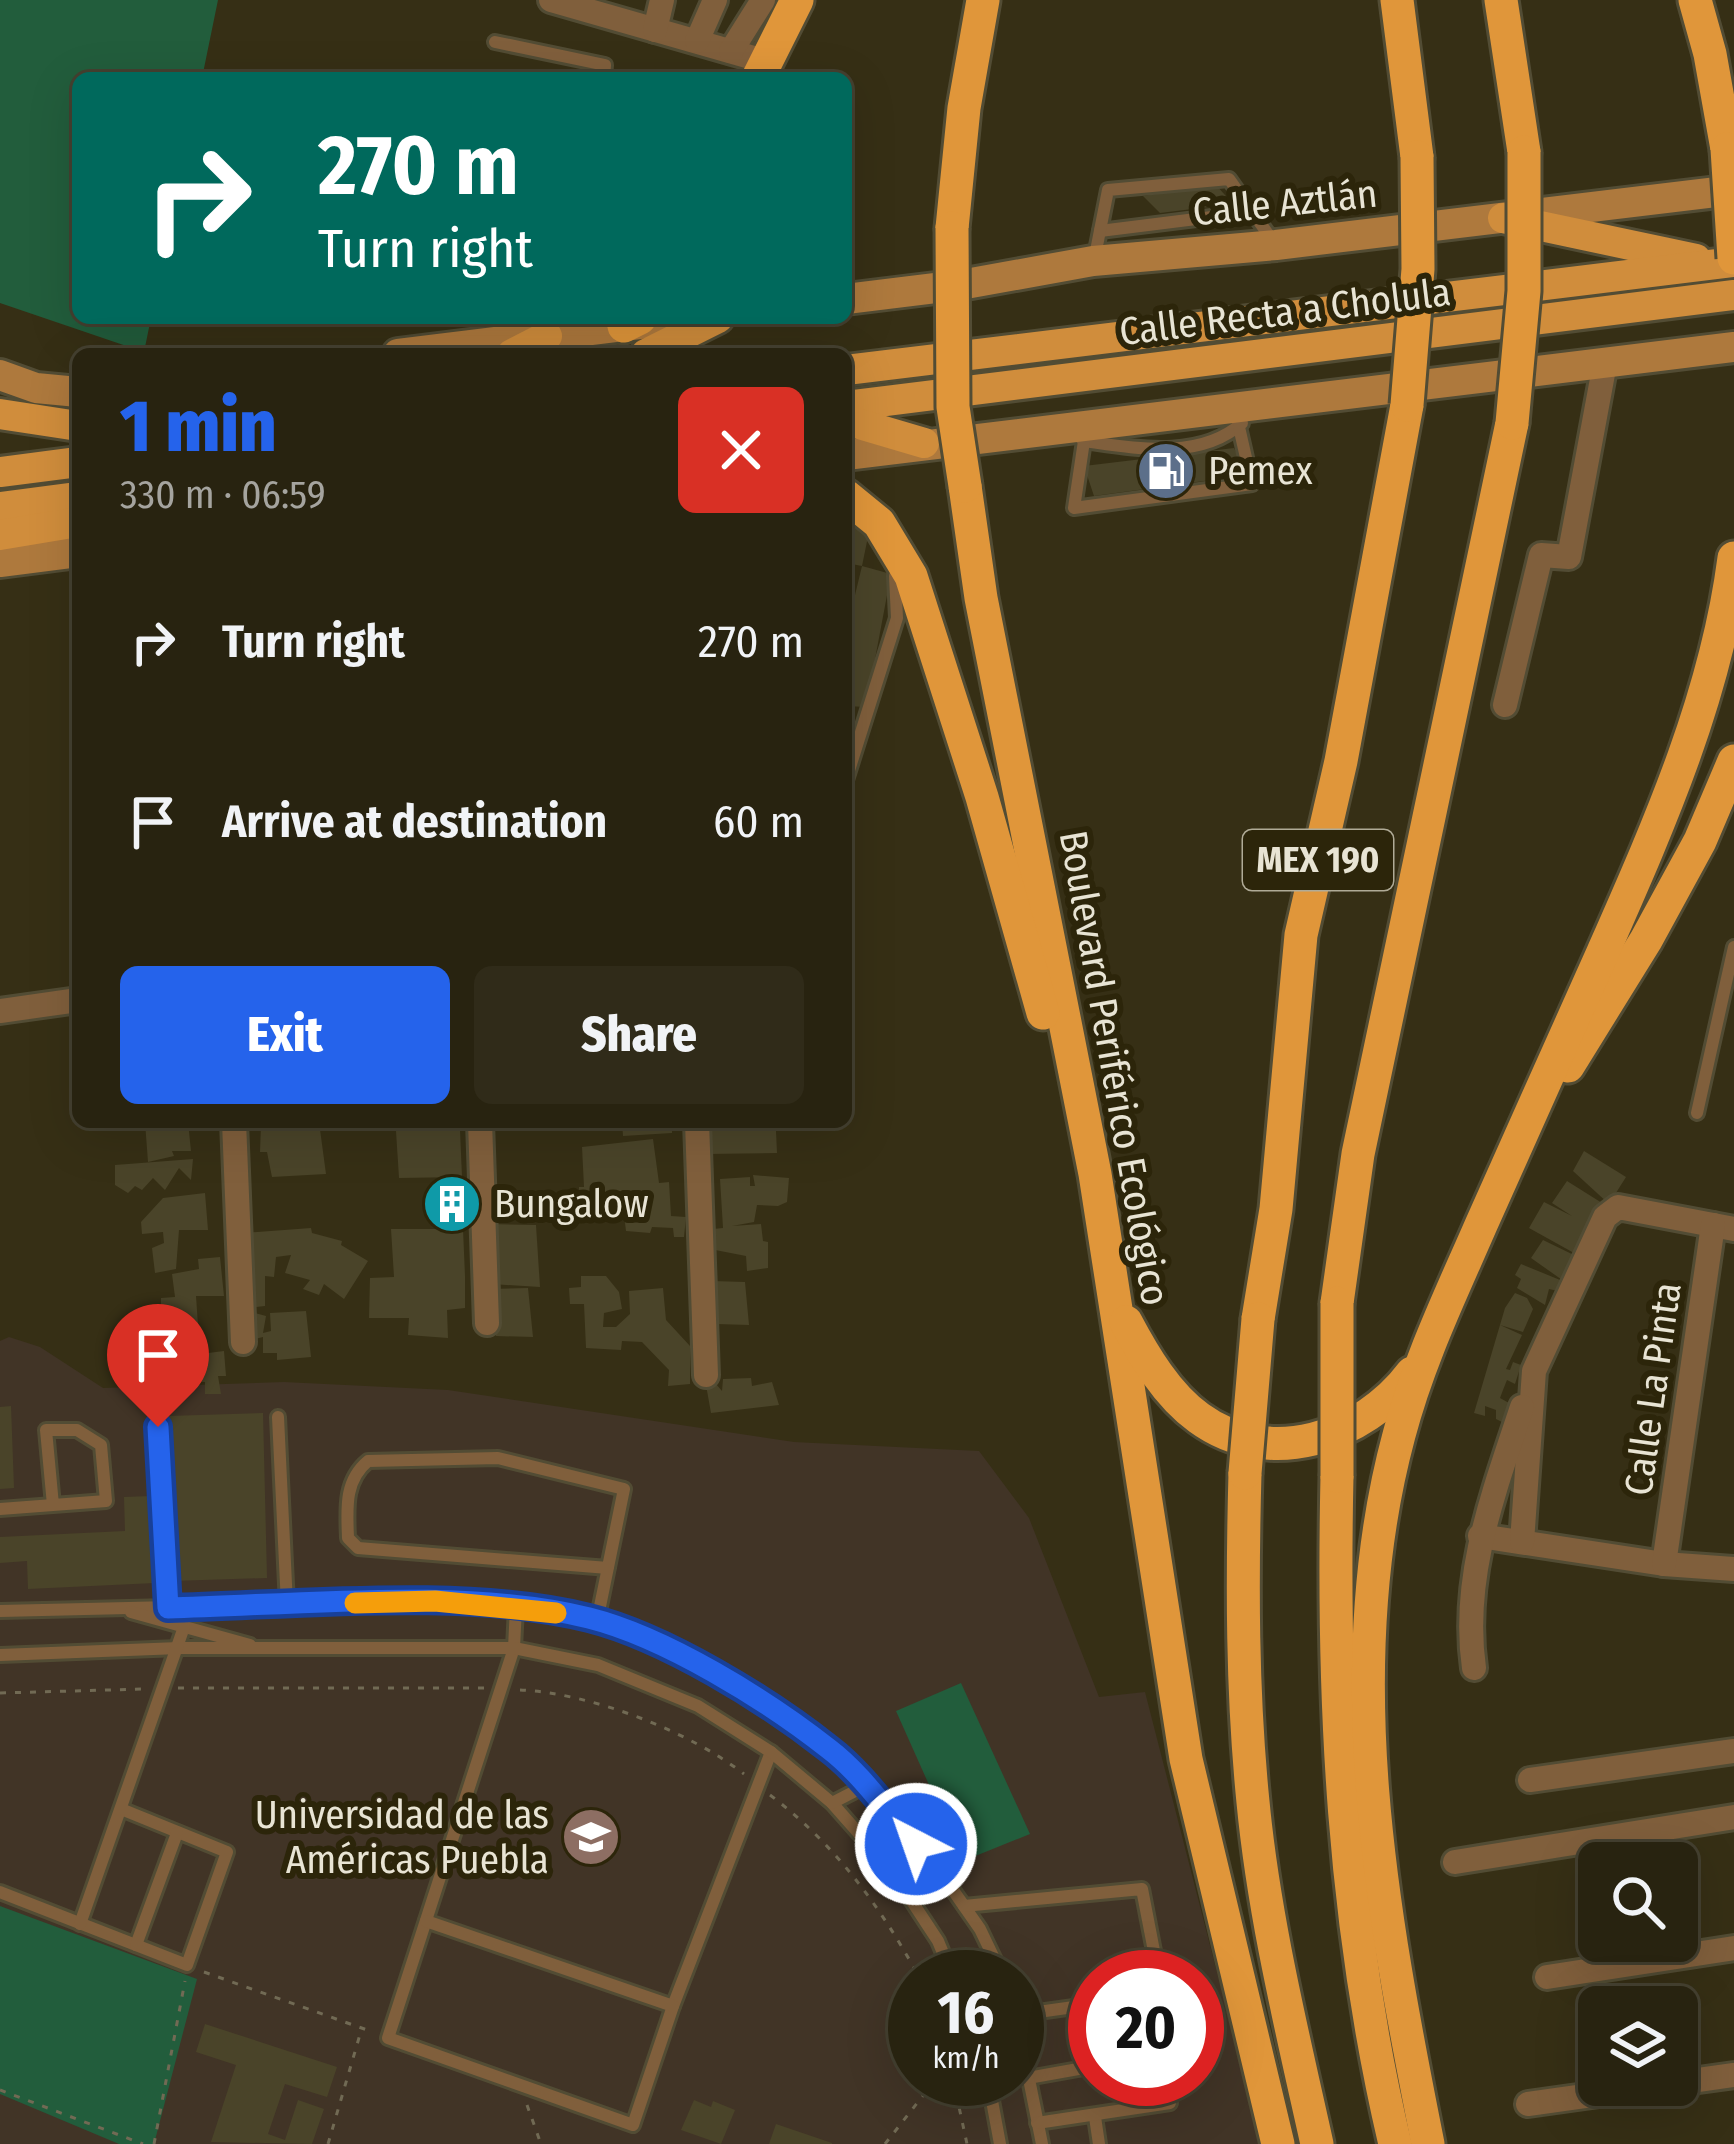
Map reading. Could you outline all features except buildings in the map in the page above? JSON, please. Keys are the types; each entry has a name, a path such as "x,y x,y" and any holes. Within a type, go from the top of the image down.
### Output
{"highway":[{"path":"751,63 797,0"},
{"name":"Boulevard Periférico Ecológico","path":"983,0 964,108 952,228 953,407 982,598 1094,1174 1186,1759 1278,2144"},
{"name":"MEX 190","path":"1317,2144 1271,1926 1253,1806 1242,1587 1245,1473 1258,1319 1276,1210 1301,935 1341,761 1407,405 1418,269 1417,157 1397,0"},
{"name":"MEX 190","path":"1396,2144 1360,1972 1344,1839 1334,1618 1337,1303 1358,1154 1513,423 1524,290 1524,152 1501,0"},
{"path":"1695,0 1727,149 1729,261"},
{"path":"852,502 892,539 911,576 1094,1174"},
{"path":"1428,2144 1380,1863 1368,1662 1382,1512 1398,1437 1429,1344 1663,816 1714,668 1734,558"},
{"path":"1535,1103 1578,1054 1610,1003 1700,841 1734,761"},
{"path":"1115,1299 1139,1346 1181,1401 1215,1427 1254,1441 1294,1443 1350,1427 1396,1392 1429,1344"}],"main road":[{"name":"Calle Aztlán","path":"852,297 960,285 1097,246 1276,245 1734,190"},
{"path":"1503,218 1729,261"},
{"path":"852,369 1729,261"},
{"name":"Calle Recta a Cholula","path":"852,405 1734,295"},
{"path":"437,348 613,324"},
{"path":"658,348 706,324"},
{"path":"523,348 555,330"},
{"path":"852,454 924,443 1185,430 1245,417 1734,347"},
{"path":"0,375 36,388 72,391"},
{"path":"0,414 72,425"},
{"path":"852,422 924,443"},
{"path":"0,472 72,463"},
{"path":"0,507 72,498"},
{"path":"0,535 72,523"},
{"path":"0,562 72,554"}],"street":[{"path":"551,0 697,41 751,63 763,0"},
{"path":"655,30 662,0"},
{"path":"697,41 715,0"},
{"path":"1505,705 1541,555 1569,557 1605,363"},
{"path":"0,1011 72,1001"},
{"path":"234,1128 242,1342"},
{"path":"481,1128 487,1323"},
{"path":"697,1128 706,1375"},
{"path":"1474,1667 1469,1631 1480,1536 1534,1371 1605,1217 1618,1208 1724,1227"},
{"name":"Calle La Pinta","path":"1664,1564 1724,1227"},
{"path":"1522,1542 1534,1371"},
{"path":"1480,1536 1664,1564 1734,1569"},
{"path":"1530,1780 1734,1751"},
{"path":"1455,1862 1734,1817"},
{"path":"1547,1977 1734,1948"},
{"path":"1698,2080 1734,2075"},
{"path":"1528,2104 1578,2097"}],"lane":[{"path":"495,41 605,65 604,72"},
{"path":"1252,212 1097,246 1108,190 1228,179 1252,212 1276,245"},
{"path":"1079,435 1074,508 1252,484 1245,417"},
{"path":"852,761 897,618 892,539"},
{"path":"1697,1113 1734,947"},
{"path":"278,1417 287,1605"},
{"path":"158,1427 168,1608"},
{"path":"0,1509 106,1502 101,1444 77,1430 46,1430 52,1505"},
{"path":"597,1621 608,1568 624,1489 498,1458 368,1461 355,1472 346,1500 349,1538 358,1549 608,1568"},
{"path":"0,1611 435,1601 516,1607 597,1621 710,1670 832,1750 964,1906 990,1950"},
{"path":"516,1607 514,1648 388,2038 633,2125 770,1752"},
{"path":"118,1609 268,1650"},
{"path":"80,1924 184,1627"},
{"path":"0,1655 178,1648 514,1648 598,1665 698,1706 770,1752 832,1803 892,1871 942,1950"},
{"path":"832,1803 865,1786"},
{"path":"0,1892 187,1965 226,1852 121,1809"},
{"path":"136,1945 176,1833"},
{"path":"964,1906 1142,1888 1154,1950"},
{"path":"426,1921 673,2006"},
{"path":"993,2106 1000,2144"},
{"path":"1034,2106 1042,2144"},
{"path":"1037,2123 1154,2106"},
{"path":"1095,2117 1099,2144"}],"path":[{"path":"154,2144 187,1965 388,2038"},
{"path":"328,2144 362,2028"},
{"path":"520,2086 541,2144"},
{"path":"0,2090 143,2144"},
{"path":"885,2144 915,2106"},
{"path":"959,2106 967,2144"}],"shaded area":[{"name":"Universidad de las Américas Puebla","path":"9,1337 40,1347 103,1388 284,1382 448,1390 794,1442 979,1451 1029,1518 1099,1697 1145,1692 1211,1950 1068,1950 1068,2106 1224,2106 1224,2000 1261,2144 0,2144 0,1341"}],"green space":[{"path":"0,0 218,0 203,72 72,72 72,324 150,324 145,348 132,348 0,303"},
{"path":"961,1683 1030,1834 963,1861 896,1711"},
{"path":"0,1906 197,1979 154,2144 119,2144 0,2094"}],"slow traffic":[{"path":"355,1603 435,1601 556,1613"}],"place":[{"name":"Pemex","path":"1166,471"},
{"name":"Bungalow","path":"452,1204"},
{"name":"Universidad de las Américas Puebla","path":"591,1837"}],"route":[{"path":"158,1427 168,1608 435,1601 589,1618 638,1635 710,1670 832,1750 916,1844"}]}
